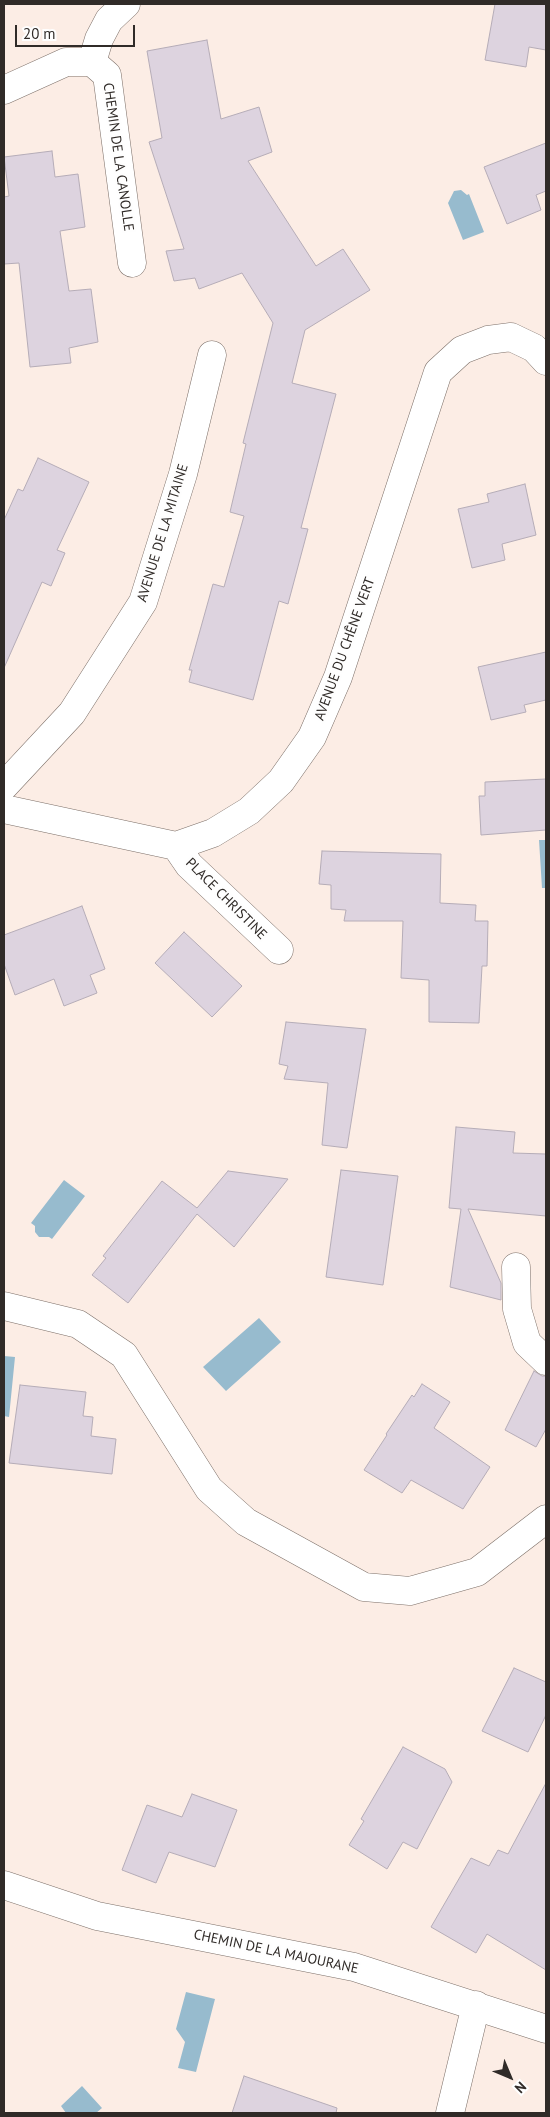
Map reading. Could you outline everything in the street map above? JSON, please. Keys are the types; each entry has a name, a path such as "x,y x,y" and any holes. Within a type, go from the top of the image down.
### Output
{"street":[{"path":"4,90 66,62 92,62 109,20 126,4"},
{"name":"CHEMIN DE LA CANOLLE","path":"92,62 107,75 132,263"},
{"name":"AVENUE DU CHÊNE VERT","path":"176,846 213,833 249,811 281,780 312,737 338,677 438,372 462,350 488,340 510,337 534,348 546,361"},
{"name":"AVENUE DE LA MITAINE","path":"4,786 72,713 144,602 183,474 212,355"},
{"path":"4,808 176,846"},
{"name":"PLACE CHRISTINE","path":"176,846 189,864 278,950"},
{"path":"516,1267 517,1309 527,1343 546,1361"},
{"path":"4,1306 78,1324 124,1355 209,1489 246,1522 364,1587 410,1592 476,1572 546,1519"},
{"name":"CHEMIN DE LA MAJOURANE","path":"4,1885 97,1916 354,1967 476,2005 546,2030"},
{"path":"450,2113 476,2005"}],"water":[{"path":"461,190 467,195 469,194 484,232 463,240 448,203 454,191"},
{"path":"539,840 546,840 546,888 542,888"},
{"path":"64,1180 85,1196 52,1239 49,1237 39,1237 35,1232 35,1226 31,1223"},
{"path":"259,1318 281,1342 226,1391 203,1367"},
{"path":"4,1356 15,1357 9,1417 4,1416"},
{"path":"186,1992 215,1999 196,2072 178,2068 185,2042 176,2029"},
{"path":"82,2086 102,2108 96,2113 66,2113 61,2106"}],"building":[{"path":"495,4 546,4 546,50 529,47 526,67 485,60"},
{"path":"207,40 221,119 259,107 272,152 248,161 316,266 343,249 370,290 305,330 292,383 336,394 301,528 308,529 288,604 279,601 253,700 189,682 192,670 189,670 213,584 224,587 244,516 230,512 246,444 243,443 273,323 242,273 199,289 195,278 174,281 166,251 184,249 149,142 162,138 147,51"},
{"path":"546,143 546,191 536,195 541,210 507,224 484,167"},
{"path":"52,151 55,177 78,174 85,227 60,231 69,291 91,289 98,342 69,348 71,363 30,367 19,263 4,264 4,197 9,196 4,157"},
{"path":"38,458 89,482 57,550 65,553 51,586 42,582 4,668 4,520 18,489 23,491"},
{"path":"525,484 536,535 502,544 505,560 472,568 458,509 489,502 487,494"},
{"path":"546,652 546,700 524,705 526,712 491,720 478,667"},
{"path":"546,779 546,830 481,835 479,796 485,796 485,782"},
{"path":"322,851 441,854 440,903 476,905 475,921 488,921 487,966 482,966 479,1023 429,1022 429,980 401,978 403,921 344,921 346,910 331,909 331,885 319,884"},
{"path":"82,906 105,969 90,975 97,993 64,1006 54,979 15,995 4,964 4,935"},
{"path":"184,932 242,986 212,1017 155,963"},
{"path":"286,1022 366,1029 347,1148 322,1145 328,1083 284,1079 288,1066 279,1064"},
{"path":"456,1127 515,1132 513,1153 546,1154 546,1216 468,1209 501,1283 501,1300 450,1287 461,1209 449,1208"},
{"path":"341,1170 398,1176 383,1285 326,1277"},
{"path":"228,1171 288,1179 234,1247 197,1214 128,1303 92,1275 106,1258 103,1256 162,1181 197,1208"},
{"path":"534,1371 542,1376 546,1376 546,1429 536,1447 505,1430"},
{"path":"422,1384 450,1402 434,1428 490,1467 463,1509 411,1480 402,1493 364,1470 412,1395 414,1397"},
{"path":"20,1385 86,1392 83,1416 93,1417 91,1436 116,1439 112,1474 9,1463"},
{"path":"514,1668 546,1682 546,1715 528,1752 482,1731"},
{"path":"403,1747 445,1769 452,1782 417,1849 403,1842 387,1869 349,1845 364,1821 361,1819"},
{"path":"546,1783 546,1970 487,1934 476,1953 431,1927 471,1858 489,1866 498,1850 508,1854"},
{"path":"192,1794 237,1810 215,1867 169,1852 156,1883 122,1870 147,1805 182,1817"},
{"path":"244,2076 337,2108 336,2113 232,2113"}]}
